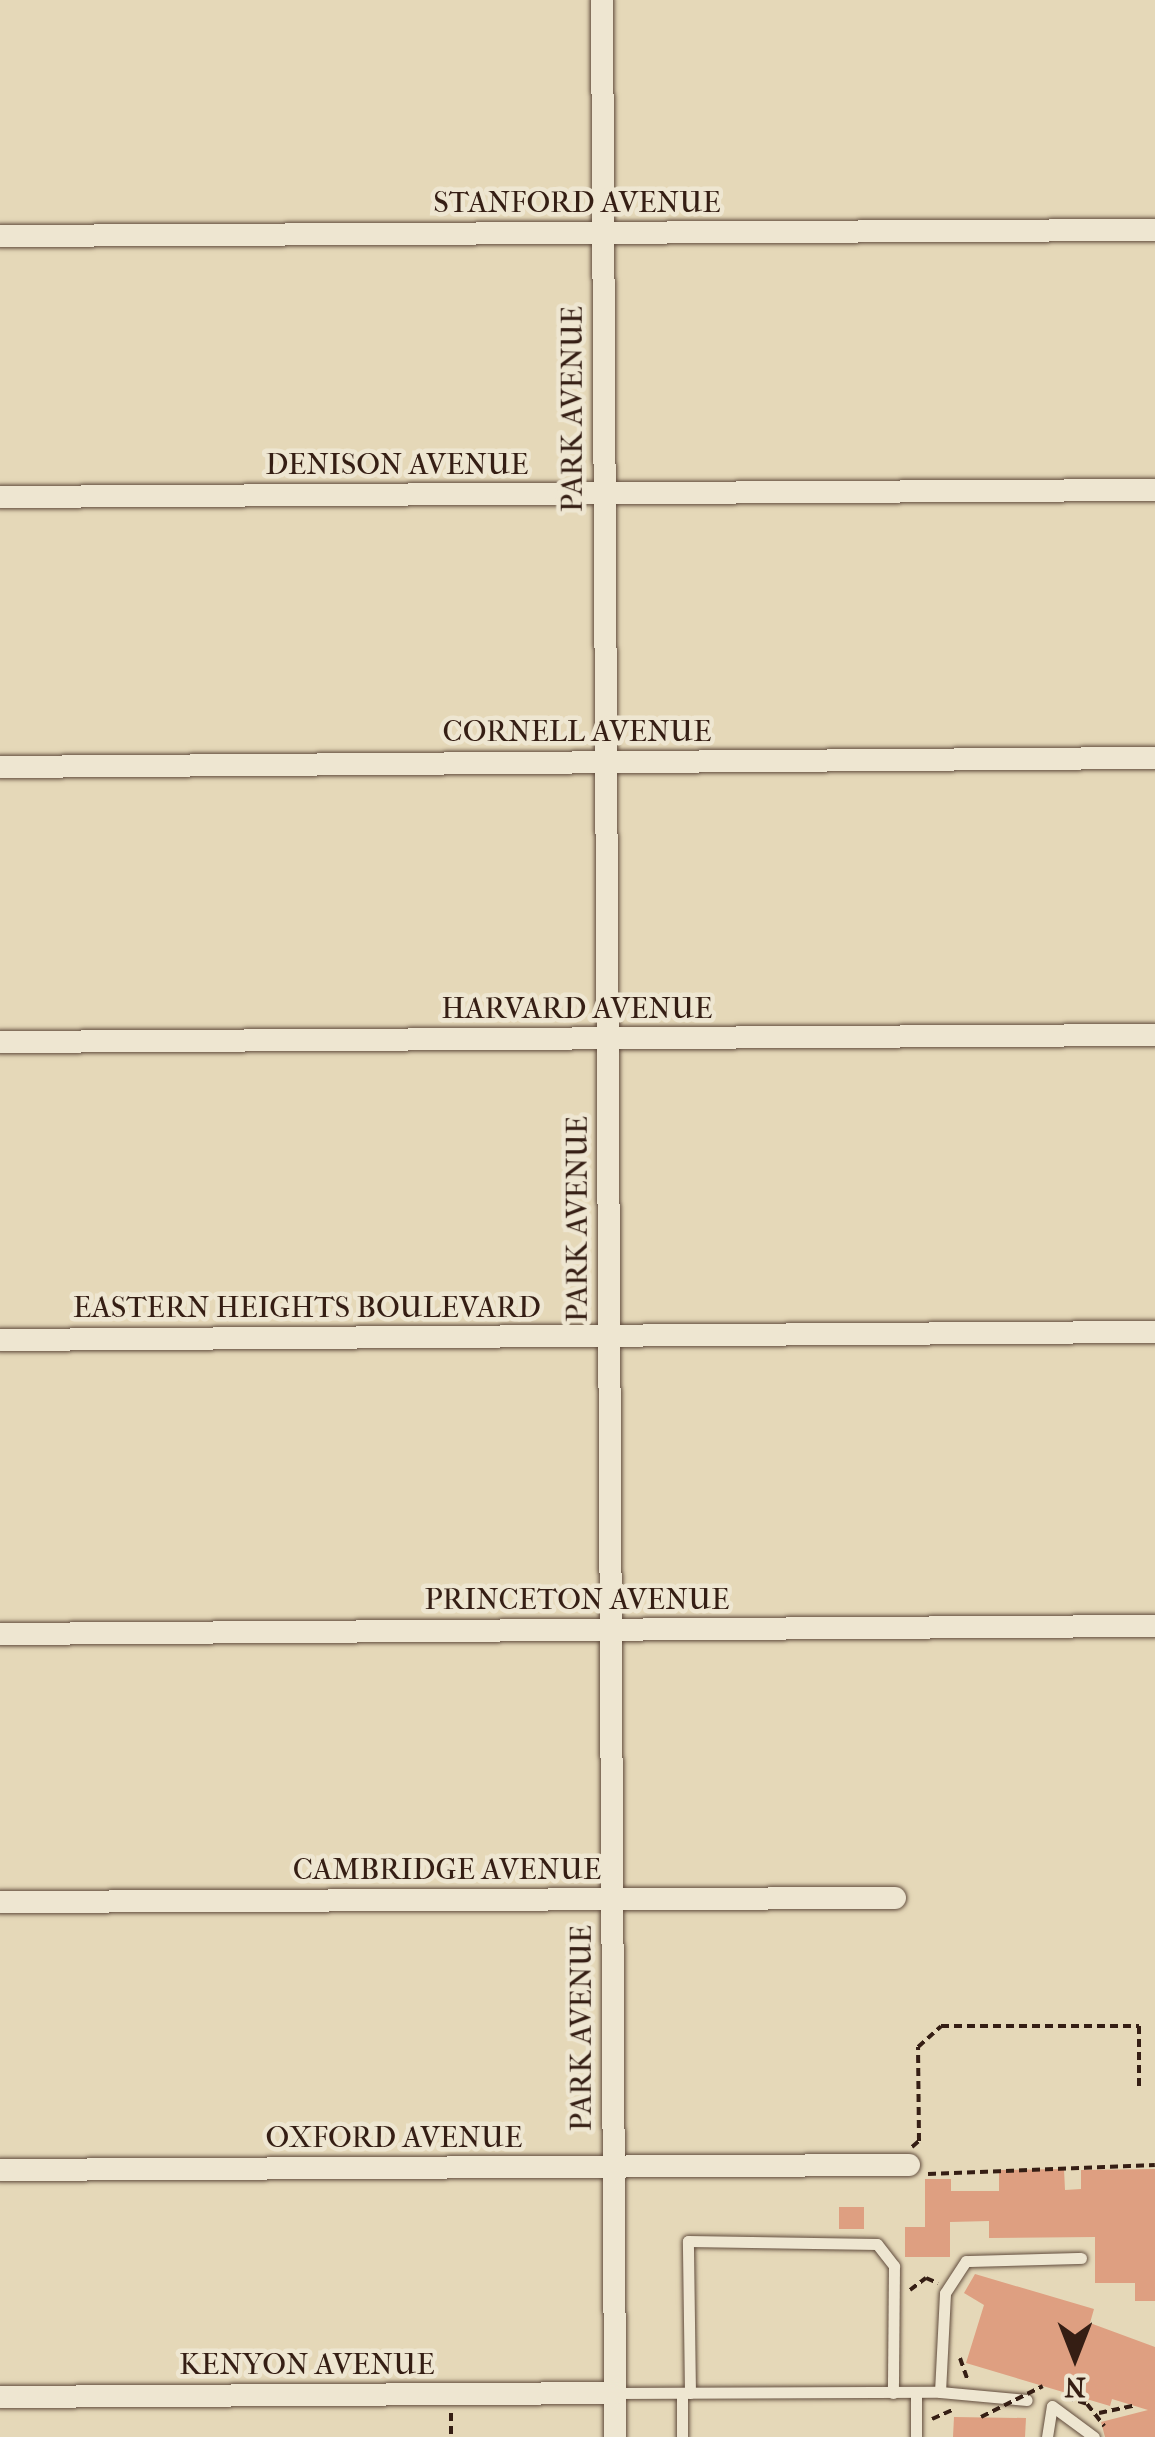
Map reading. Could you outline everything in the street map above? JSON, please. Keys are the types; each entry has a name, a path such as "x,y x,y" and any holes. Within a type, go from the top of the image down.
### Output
{"street":[{"name":"PARK AVENUE","path":"602,0 615,2437"},
{"name":"STANFORD AVENUE","path":"0,236 1155,230"},
{"name":"DENISON AVENUE","path":"0,497 1155,490"},
{"name":"CORNELL AVENUE","path":"0,767 1155,758"},
{"name":"HARVARD AVENUE","path":"0,1042 1155,1035"},
{"name":"EASTERN HEIGHTS BOULEVARD","path":"0,1340 1155,1332"},
{"name":"PRINCETON AVENUE","path":"0,1634 1155,1626"},
{"name":"CAMBRIDGE AVENUE","path":"0,1902 895,1898"},
{"name":"OXFORD AVENUE","path":"0,2170 911,2166"},
{"name":"KENYON AVENUE","path":"0,2397 614,2393"}],"lane":[{"path":"682,2437 688,2240 878,2244 894,2266 893,2393"},
{"path":"940,2392 945,2293 966,2261 1081,2258"},
{"path":"916,2392 921,2434"},
{"path":"614,2393 940,2392 1027,2400"},
{"path":"1047,2437 1052,2406 1094,2437"}],"path":[{"path":"1139,2089 1139,2026 940,2026 918,2047 919,2140 911,2166 1155,2166"},
{"path":"900,2290 935,2278"},
{"path":"981,2417 1042,2386"},
{"path":"1097,2414 1133,2406"},
{"path":"921,2434 942,2411 982,2410"},
{"path":"450,2413 451,2437"}],"building":[{"path":"1064,2169 1065,2190 1081,2189 1081,2170 1155,2169 1155,2301 1135,2301 1135,2283 1095,2283 1095,2237 989,2238 989,2221 950,2222 950,2257 905,2257 905,2227 925,2227 925,2179 951,2179 951,2191 999,2191 999,2170"},
{"path":"839,2207 864,2207 864,2229 839,2229"},
{"path":"975,2274 1094,2309 1090,2323 1155,2347 1155,2437 1105,2437 1101,2422 1148,2410 1112,2399 1110,2406 966,2363 984,2305 964,2293"},
{"path":"954,2417 1026,2418 1025,2437 953,2437"}]}
